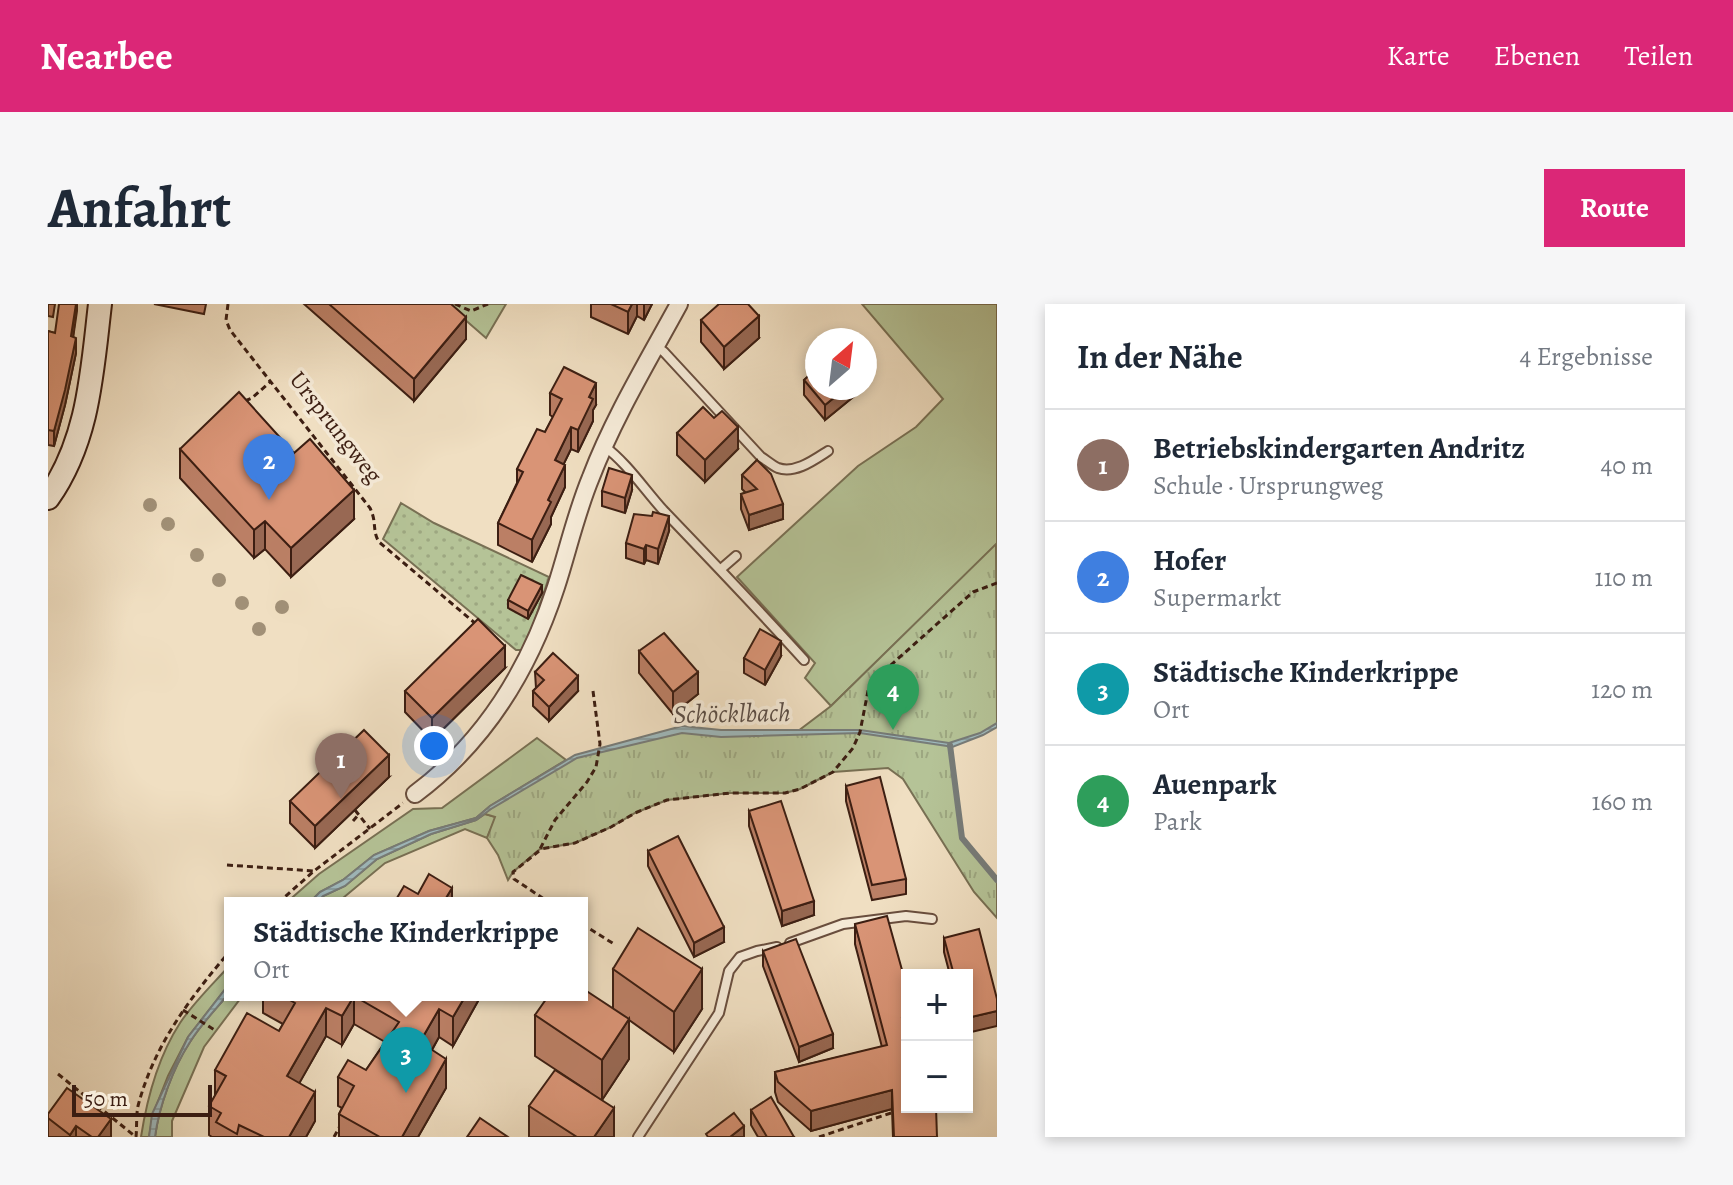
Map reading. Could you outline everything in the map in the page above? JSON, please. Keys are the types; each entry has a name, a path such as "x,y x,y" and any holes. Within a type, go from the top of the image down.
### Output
{"street":[{"path":"48,498 62,478 86,410 100,304"},
{"path":"415,794 457,759 518,678 556,588 576,516 604,445 679,304"}],"lane":[{"path":"656,346 761,457 779,468 795,468 828,451"},
{"path":"604,445 804,660"},
{"path":"721,569 736,556"},
{"path":"638,1137 719,1013 729,971 740,957 843,924 906,916 932,919"}],"path":[{"name":"Ursprungweg","path":"228,304 226,320 230,330 370,508 375,519 374,535 379,542 476,624"},
{"path":"455,304 471,311 488,304"},
{"path":"244,401 270,382"},
{"path":"540,849 575,843 667,800 730,793 785,793 833,772 853,748 860,732 868,691 874,680 973,592 997,583"},
{"path":"541,897 514,879 513,872 540,849 555,820 596,767 600,744 593,691"},
{"path":"285,897 415,794"},
{"path":"354,815 370,829"},
{"path":"227,865 314,871"},
{"path":"588,928 614,944"},
{"path":"136,1137 138,1108 154,1060 175,1021 224,959"},
{"path":"183,1010 216,1031"},
{"path":"58,1074 136,1137"},
{"path":"819,1137 894,1112"},
{"path":"334,1137 347,1116"}],"green space":[{"path":"447,304 506,304 486,338"},
{"path":"862,304 997,304 997,544 831,706 805,678 815,663 737,577 858,466 916,427 943,399"},
{"path":"401,503 434,523 549,577 525,650 516,650 383,539"},
{"path":"996,544 997,724 981,734 950,745 962,838 997,880 997,918 974,892 903,779 888,768 833,772 785,793 730,793 667,800 575,843 540,849 508,880 487,838 495,817 485,814 487,811 575,757 682,729 721,733 798,731 831,706"},
{"path":"537,738 566,760 490,806 476,818 429,831 374,855 315,897 293,897 319,874 413,809 442,808"},
{"path":"485,814 496,817 487,838 465,829 385,863 344,897 322,897 345,886 377,859 431,834 476,820"},
{"path":"224,972 224,991 188,1037 153,1114 149,1137 141,1137 154,1078 172,1036 191,1008"},
{"path":"224,999 238,1001 204,1047 172,1121 172,1137 155,1137 163,1100 173,1075 199,1029"}],"water":[{"name":"Schöcklbach","path":"997,723 997,727 983,735 950,748 860,733 721,737 682,733 577,758 476,820 431,834 377,859 345,886 322,897 315,897 374,855 429,831 476,818 490,806 575,755 682,726 721,730 860,730 949,743 980,733"},
{"path":"224,991 224,999 184,1052 163,1100 155,1137 149,1137 152,1114 188,1037"}],"building":[{"path":"59,304 76,304 71,336 76,338 54,431 48,430 48,331 55,333"},
{"path":"329,304 451,304 466,317 414,379"},
{"path":"611,304 632,304 628,312"},
{"path":"719,304 748,304 759,316 724,347 701,320"},
{"path":"564,367 596,383 589,397 593,399 578,430 571,427 555,460 565,465 532,540 498,523 523,472 517,469 537,429 545,432 562,399 550,393"},
{"path":"239,392 294,453 310,439 354,490 291,548 265,521 254,530 180,449"},
{"path":"703,407 714,418 722,411 738,427 705,460 677,433"},
{"path":"757,460 771,474 783,504 749,515 741,494 757,489 742,475"},
{"path":"609,468 632,475 625,498 602,491"},
{"path":"653,512 669,516 658,549 646,545 644,549 626,543 634,514 652,516"},
{"path":"521,575 542,585 528,611 508,600"},
{"path":"478,619 505,646 432,718 405,691"},
{"path":"760,629 781,641 765,670 744,658"},
{"path":"664,633 698,672 673,692 639,651"},
{"path":"553,653 578,676 549,707 533,691 544,680 535,672"},
{"path":"364,730 389,755 315,826 290,801"},
{"path":"880,777 906,879 872,885 846,786"},
{"path":"781,801 814,901 782,911 749,811"},
{"path":"678,836 724,927 694,943 648,851"},
{"path":"429,874 452,888 447,897 398,897 404,886 418,894"},
{"path":"887,916 902,969 901,1113 936,1113 937,1137 894,1137 892,1090 811,1111 778,1082 775,1072 887,1045 855,924"},
{"path":"638,928 702,969 674,1012 613,969"},
{"path":"979,929 997,999 997,1011 973,1017 973,969 952,969 944,938"},
{"path":"796,939 833,1034 799,1047 763,951"},
{"path":"588,992 629,1019 602,1060 535,1015 545,1001 588,1001"},
{"path":"292,1001 351,1001 342,1016 326,1008 287,1076 315,1092 289,1137 264,1137 239,1125 237,1134 216,1122 221,1113 209,1106 226,1076 215,1070 247,1013 279,1031 295,1003"},
{"path":"363,1001 462,1001 453,1017 439,1009 420,1042 446,1059 402,1137 380,1137 339,1114 354,1086 338,1077 348,1060 366,1070 399,1022"},
{"path":"555,1070 614,1108 594,1137 577,1137 529,1106"},
{"path":"67,1088 111,1119 98,1137 92,1137 76,1126 70,1135 48,1118"},
{"path":"771,1097 794,1137 767,1137 751,1110"},
{"path":"734,1113 744,1126 730,1137 708,1137 706,1134"},
{"path":"480,1118 508,1137 467,1137"}],"waterway":[{"path":"950,745 962,838 997,880"}],"place":[{"name":"Hofer","path":"269,500"},
{"name":"Auenpark","path":"893,730"},
{"name":"Betriebskindergarten Andritz","path":"341,799"},
{"name":"Städtische Kinderkrippe","path":"406,1093"}]}
